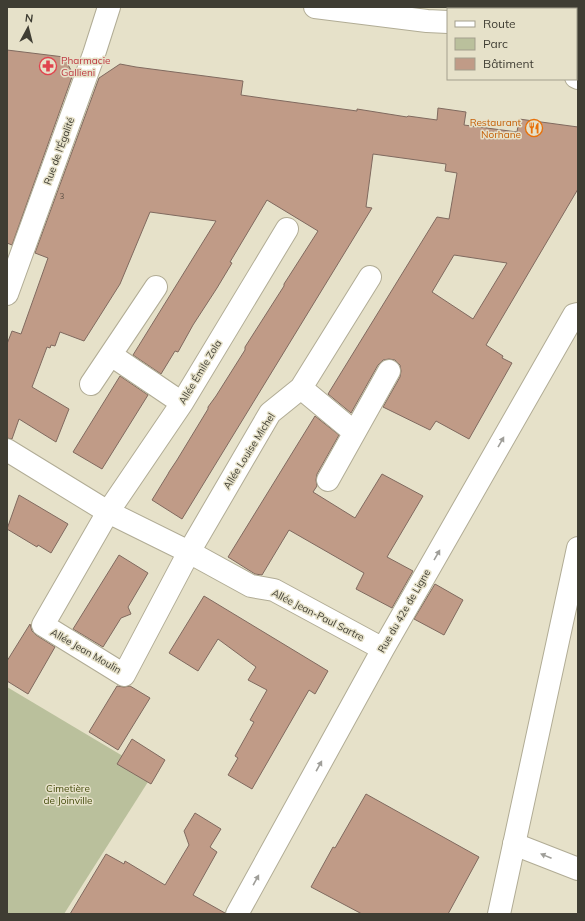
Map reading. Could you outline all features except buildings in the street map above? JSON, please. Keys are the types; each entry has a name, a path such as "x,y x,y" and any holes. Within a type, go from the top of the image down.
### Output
{"street":[{"name":"Rue de l'Égalité","path":"7,294 94,54 109,7"},
{"path":"316,7 424,14 447,22"},
{"path":"424,14 447,31"},
{"name":"Allée Émile Zola","path":"108,512 182,403 287,229"},
{"name":"Allée Louise Michel","path":"189,552 270,414 301,388 370,277"},
{"path":"91,384 156,286"},
{"name":"Rue du 42e de Ligne","path":"237,914 383,649 574,314 578,314"},
{"path":"111,354 182,403"},
{"path":"328,480 389,371"},
{"path":"301,388 354,432"},
{"path":"7,450 108,512"},
{"name":"Allée Jean-Paul Sartre","path":"108,512 189,552 251,586 274,590 383,649"},
{"name":"Allée Jean Moulin","path":"108,512 43,625 124,675 189,552"},
{"path":"499,914 578,548"},
{"path":"514,844 578,869"}],"green space":[{"name":"Cimetière de Joinville","path":"7,687 153,774 64,914 7,914"}],"place":[{"name":"Pharmacie Gallieni","path":"48,66"},
{"name":"Restaurant Norhane","path":"534,128"}]}
